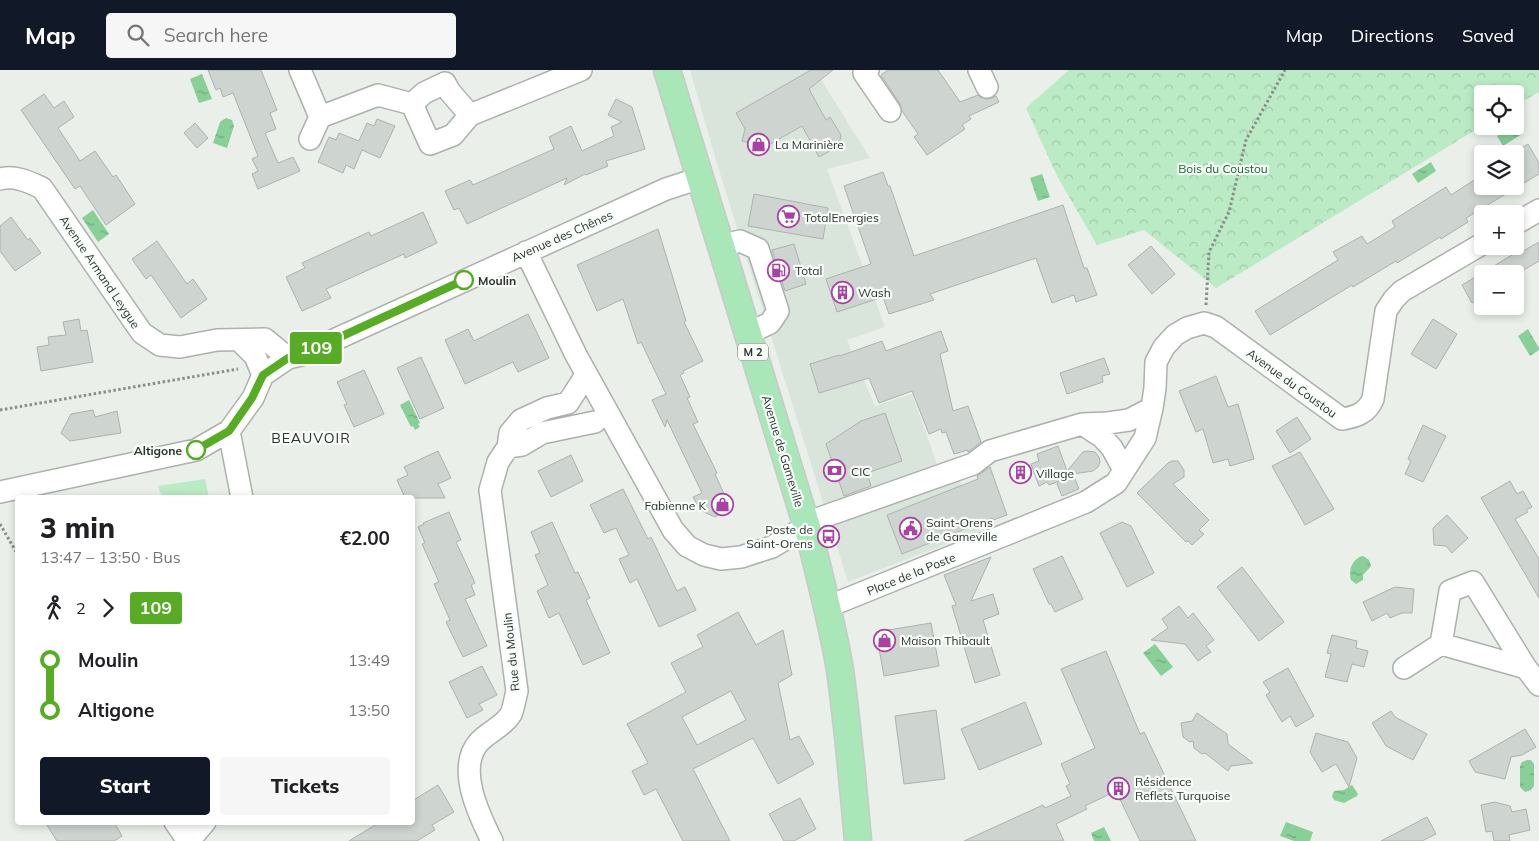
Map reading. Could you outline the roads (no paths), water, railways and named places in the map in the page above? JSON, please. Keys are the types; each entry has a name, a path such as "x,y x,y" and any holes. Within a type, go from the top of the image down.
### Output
{"main road":[{"name":"Avenue de Gameville","path":"667,70 806,526 827,607 847,724 858,841"}],"street":[{"path":"300,70 320,117"},
{"path":"412,104 430,144 453,135 470,115 581,70"},
{"path":"868,70 864,72 890,111"},
{"path":"412,104 424,93 445,83 450,92 470,115"},
{"path":"310,139 320,117 378,95 412,104"},
{"name":"Avenue Armand Leygue","path":"0,179 8,177 25,180 42,188 142,333 160,345 180,347 217,340 265,339 288,358"},
{"name":"Avenue des Chênes","path":"263,375 288,358 301,355 666,189 700,178"},
{"path":"1524,219 1539,210"},
{"path":"721,246 740,241 758,249 778,311 770,323 747,334"},
{"name":"Avenue du Coustou","path":"1152,408 1156,362 1164,347 1175,335 1187,328 1204,323 1216,327 1342,419 1353,418 1370,406 1373,399 1386,311 1394,299 1402,291 1474,249"},
{"path":"526,252 586,375 673,530 687,546 704,555 721,559 741,557 772,547 831,513 973,464 990,450 1082,424 1129,420 1152,408"},
{"path":"0,492 196,450 229,431 252,398 263,375 255,356 239,340"},
{"path":"586,375 568,403 622,438"},
{"name":"Rue du Moulin","path":"492,841 477,810 470,783 470,758 479,743 498,728 510,715 517,691 490,490 498,462 508,447 510,433 521,420 547,408 568,403"},
{"name":"Place de la Poste","path":"827,607 1086,502 1116,483 1145,438 1152,408"},
{"path":"508,447 522,445 542,433 595,422"},
{"path":"1082,424 1102,437 1112,448 1124,470"},
{"path":"229,431 241,495"},
{"path":"1404,668 1441,644 1450,590 1473,582 1526,668 1539,684"},
{"path":"1441,644 1526,668"},
{"path":"177,825 190,841 202,825"}],"water":[{"path":"202,74 212,99 199,103 190,79"},
{"path":"226,118 232,120 234,126 227,148 213,143 220,122"},
{"path":"1520,135 1505,145 1502,145 1497,136"},
{"path":"1431,162 1436,171 1418,183 1412,174"},
{"path":"1042,174 1050,197 1038,201 1030,178"},
{"path":"93,210 109,234 98,242 82,218"},
{"path":"1528,329 1539,348 1530,356 1518,336"},
{"path":"409,400 420,423 418,424 420,427 415,430 413,426 411,427 400,405"},
{"path":"1363,556 1369,560 1371,566 1363,575 1363,580 1356,584 1351,580 1351,569 1354,562"},
{"path":"1155,644 1173,667 1161,676 1143,653"},
{"path":"1531,760 1534,764 1534,786 1531,790 1525,792 1520,787 1520,766 1522,762"},
{"path":"1352,785 1358,794 1357,796 1344,803 1334,800 1332,796 1334,791 1344,790"},
{"path":"1286,822 1313,832 1310,841 1294,841 1280,836"},
{"path":"1104,827 1111,841 1094,841 1091,833"}],"place":[{"name":"La Marinière","path":"759,144"},
{"name":"TotalEnergies","path":"788,217"},
{"name":"Total","path":"779,270"},
{"name":"Moulin","path":"464,280"},
{"name":"Wash","path":"842,292"},
{"name":"Altigone","path":"196,450"},
{"name":"CIC","path":"835,471"},
{"name":"Village","path":"1020,473"},
{"name":"Fabienne K","path":"722,505"},
{"name":"Saint-Orens de Gameville","path":"910,529"},
{"name":"Poste de Saint-Orens","path":"829,536"},
{"name":"Maison Thibault","path":"885,640"},
{"name":"Résidence Reflets Turquoise","path":"1119,788"}],"district":[{"name":"BEAUVOIR","path":"311,438"}],"park label":[{"name":"Bois du Coustou","path":"1223,168"}]}
